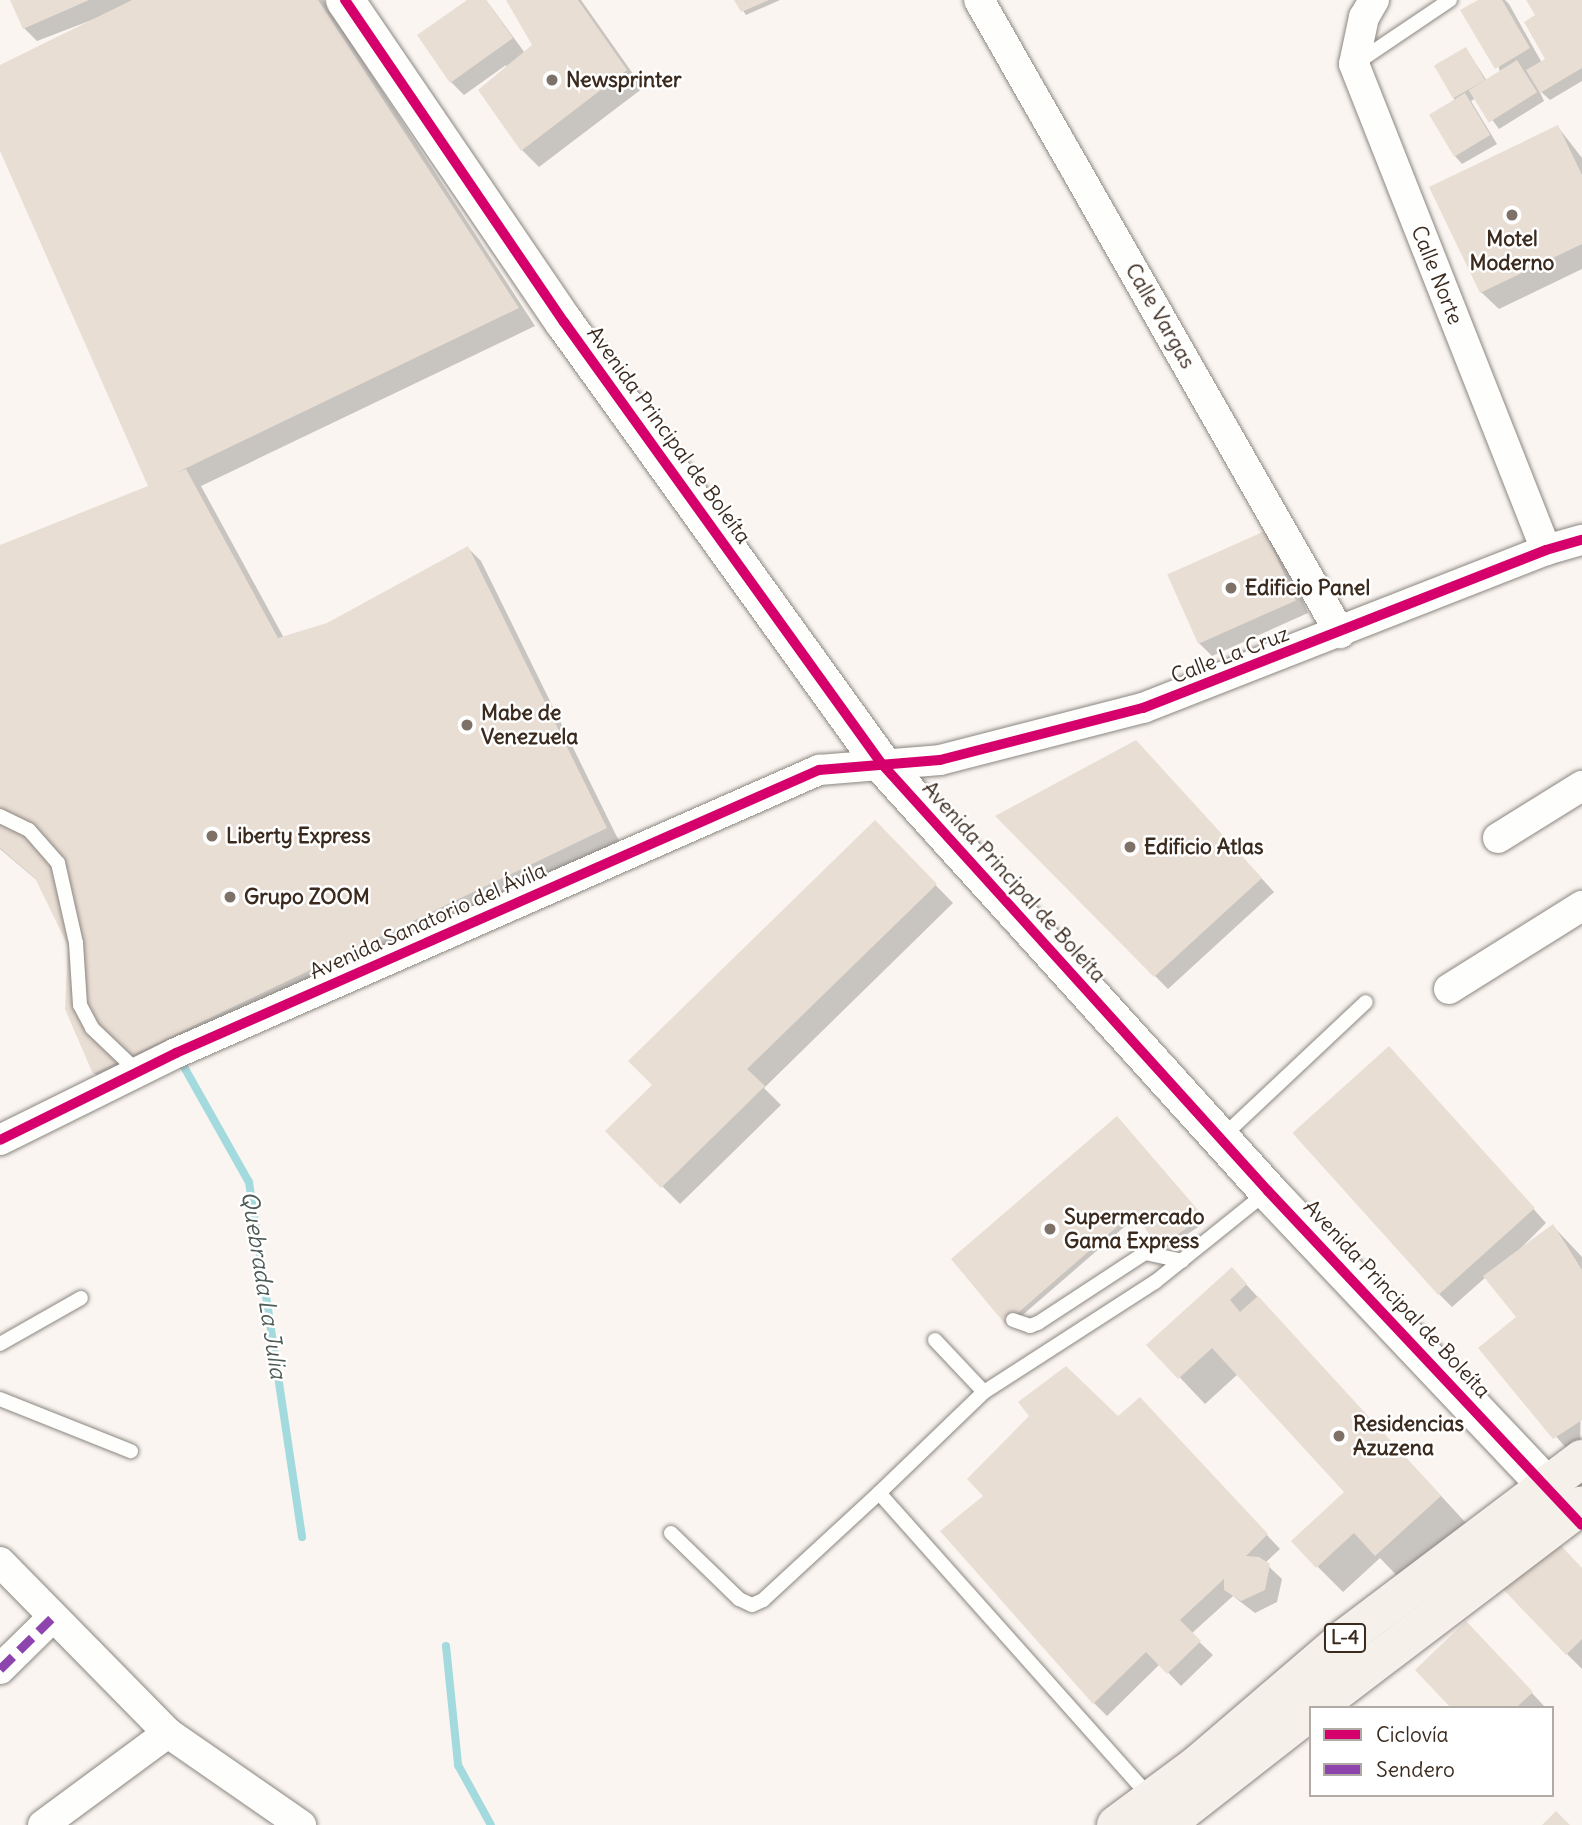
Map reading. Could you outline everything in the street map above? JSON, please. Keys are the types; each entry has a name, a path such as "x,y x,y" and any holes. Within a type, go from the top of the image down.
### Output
{"main road":[{"name":"L-4","path":"1165,1817 1345,1638 1582,1459"},
{"name":"L-4","path":"1318,1706 1579,1514"},
{"name":"L-4","path":"1116,1825 1165,1817 1309,1712"}],"street":[{"name":"Avenida Principal de Boleíta","path":"345,0 564,322 881,763 1268,1191 1545,1485 1579,1514"},
{"name":"Calle Vargas","path":"979,0 1340,633"},
{"path":"1354,64 1364,17 1374,0"},
{"name":"Calle Norte","path":"1354,64 1546,550"},
{"name":"Calle La Cruz","path":"881,763 940,760 1143,708 1546,550 1582,540"},
{"name":"Avenida Sanatorio del Ávila","path":"0,1140 138,1072 819,771 881,763"},
{"path":"1498,838 1582,786"},
{"path":"1449,989 1582,906"},
{"path":"0,1562 168,1732 301,1825"},
{"path":"0,1669 53,1617"},
{"path":"43,1825 168,1732"}],"lane":[{"path":"1354,64 1450,0"},
{"path":"1,817 29,830 58,863 69,896 80,1005 92,1028 138,1072"},
{"path":"1220,1138 1366,1002"},
{"path":"671,1533 739,1599 752,1605 763,1600 984,1392 1182,1261 1268,1191"},
{"path":"1013,1320 1030,1326 1038,1323 1145,1253 1182,1261"},
{"path":"0,1343 81,1298"},
{"path":"935,1340 984,1392"},
{"path":"0,1399 131,1451"},
{"path":"879,1493 1165,1817"}],"building":[{"path":"10,0 89,0 23,29"},
{"path":"132,0 318,0 519,308 176,473 186,469 278,638 327,623 468,546 607,828 93,1074 65,1009 68,946 35,878 0,848 0,545 148,486 0,151 0,65"},
{"path":"467,0 486,0 513,38 450,83 417,35"},
{"name":"Newsprinter","path":"506,0 578,0 627,70 521,151 478,90 532,45"},
{"path":"734,0 769,0 741,12"},
{"path":"1478,0 1502,0 1530,48 1495,69 1460,10"},
{"path":"1526,0 1582,0 1582,68 1540,93 1526,70 1545,59 1524,22 1535,15"},
{"path":"1466,47 1485,80 1453,98 1434,66"},
{"path":"1517,60 1537,92 1489,122 1469,90"},
{"path":"1465,93 1490,135 1454,157 1429,115"},
{"name":"Motel Moderno","path":"1558,125 1582,175 1582,244 1480,293 1429,187"},
{"name":"Edificio Panel","path":"1265,531 1296,600 1198,644 1167,575"},
{"name":"Edificio Atlas","path":"1136,740 1262,878 1154,977 995,816"},
{"path":"875,820 937,884 747,1069 765,1086 661,1188 605,1131 652,1085 628,1061"},
{"path":"1389,1046 1535,1208 1438,1295 1292,1133"},
{"name":"Supermercado Gama Express","path":"1117,1116 1204,1217 1158,1247 1134,1212 1005,1324 951,1259"},
{"path":"1553,1224 1582,1270 1582,1420 1553,1439 1478,1348 1516,1317 1483,1276"},
{"name":"Residencias Azuzena","path":"1232,1267 1247,1284 1230,1300 1240,1312 1258,1296 1441,1496 1375,1556 1354,1533 1316,1568 1291,1541 1344,1492 1212,1348 1178,1379 1146,1345"},
{"path":"1066,1366 1118,1416 1140,1397 1268,1534 1246,1556 1259,1557 1270,1564 1265,1590 1241,1601 1224,1590 1224,1579 1180,1620 1201,1641 1167,1674 1146,1652 1093,1704 940,1531 983,1496 967,1479 1029,1416 1018,1402"},
{"path":"1551,1535 1582,1568 1582,1639 1566,1655 1499,1585"},
{"path":"1466,1621 1533,1692 1518,1706 1449,1706 1415,1670"},
{"path":"1556,1811 1570,1825 1542,1825"}],"waterway":[{"name":"Quebrada La Julia","path":"179,1058 249,1182 302,1537"},
{"path":"446,1646 458,1765 491,1825"}],"marked path":[{"path":"0,1669 53,1617"}],"cycle path":[{"path":"345,0 564,322 881,763 1268,1191 1582,1525"},
{"path":"0,1140 176,1053 819,770 940,760 1143,708 1546,550 1582,540"}],"place":[{"name":"Newsprinter","path":"552,80"},
{"name":"Motel Moderno","path":"1512,215"},
{"name":"Edificio Panel","path":"1231,588"},
{"name":"Mabe de Venezuela","path":"467,725"},
{"name":"Liberty Express","path":"212,836"},
{"name":"Edificio Atlas","path":"1130,847"},
{"name":"Grupo ZOOM","path":"230,897"},
{"name":"Supermercado Gama Express","path":"1050,1229"},
{"name":"Residencias Azuzena","path":"1339,1436"}]}
